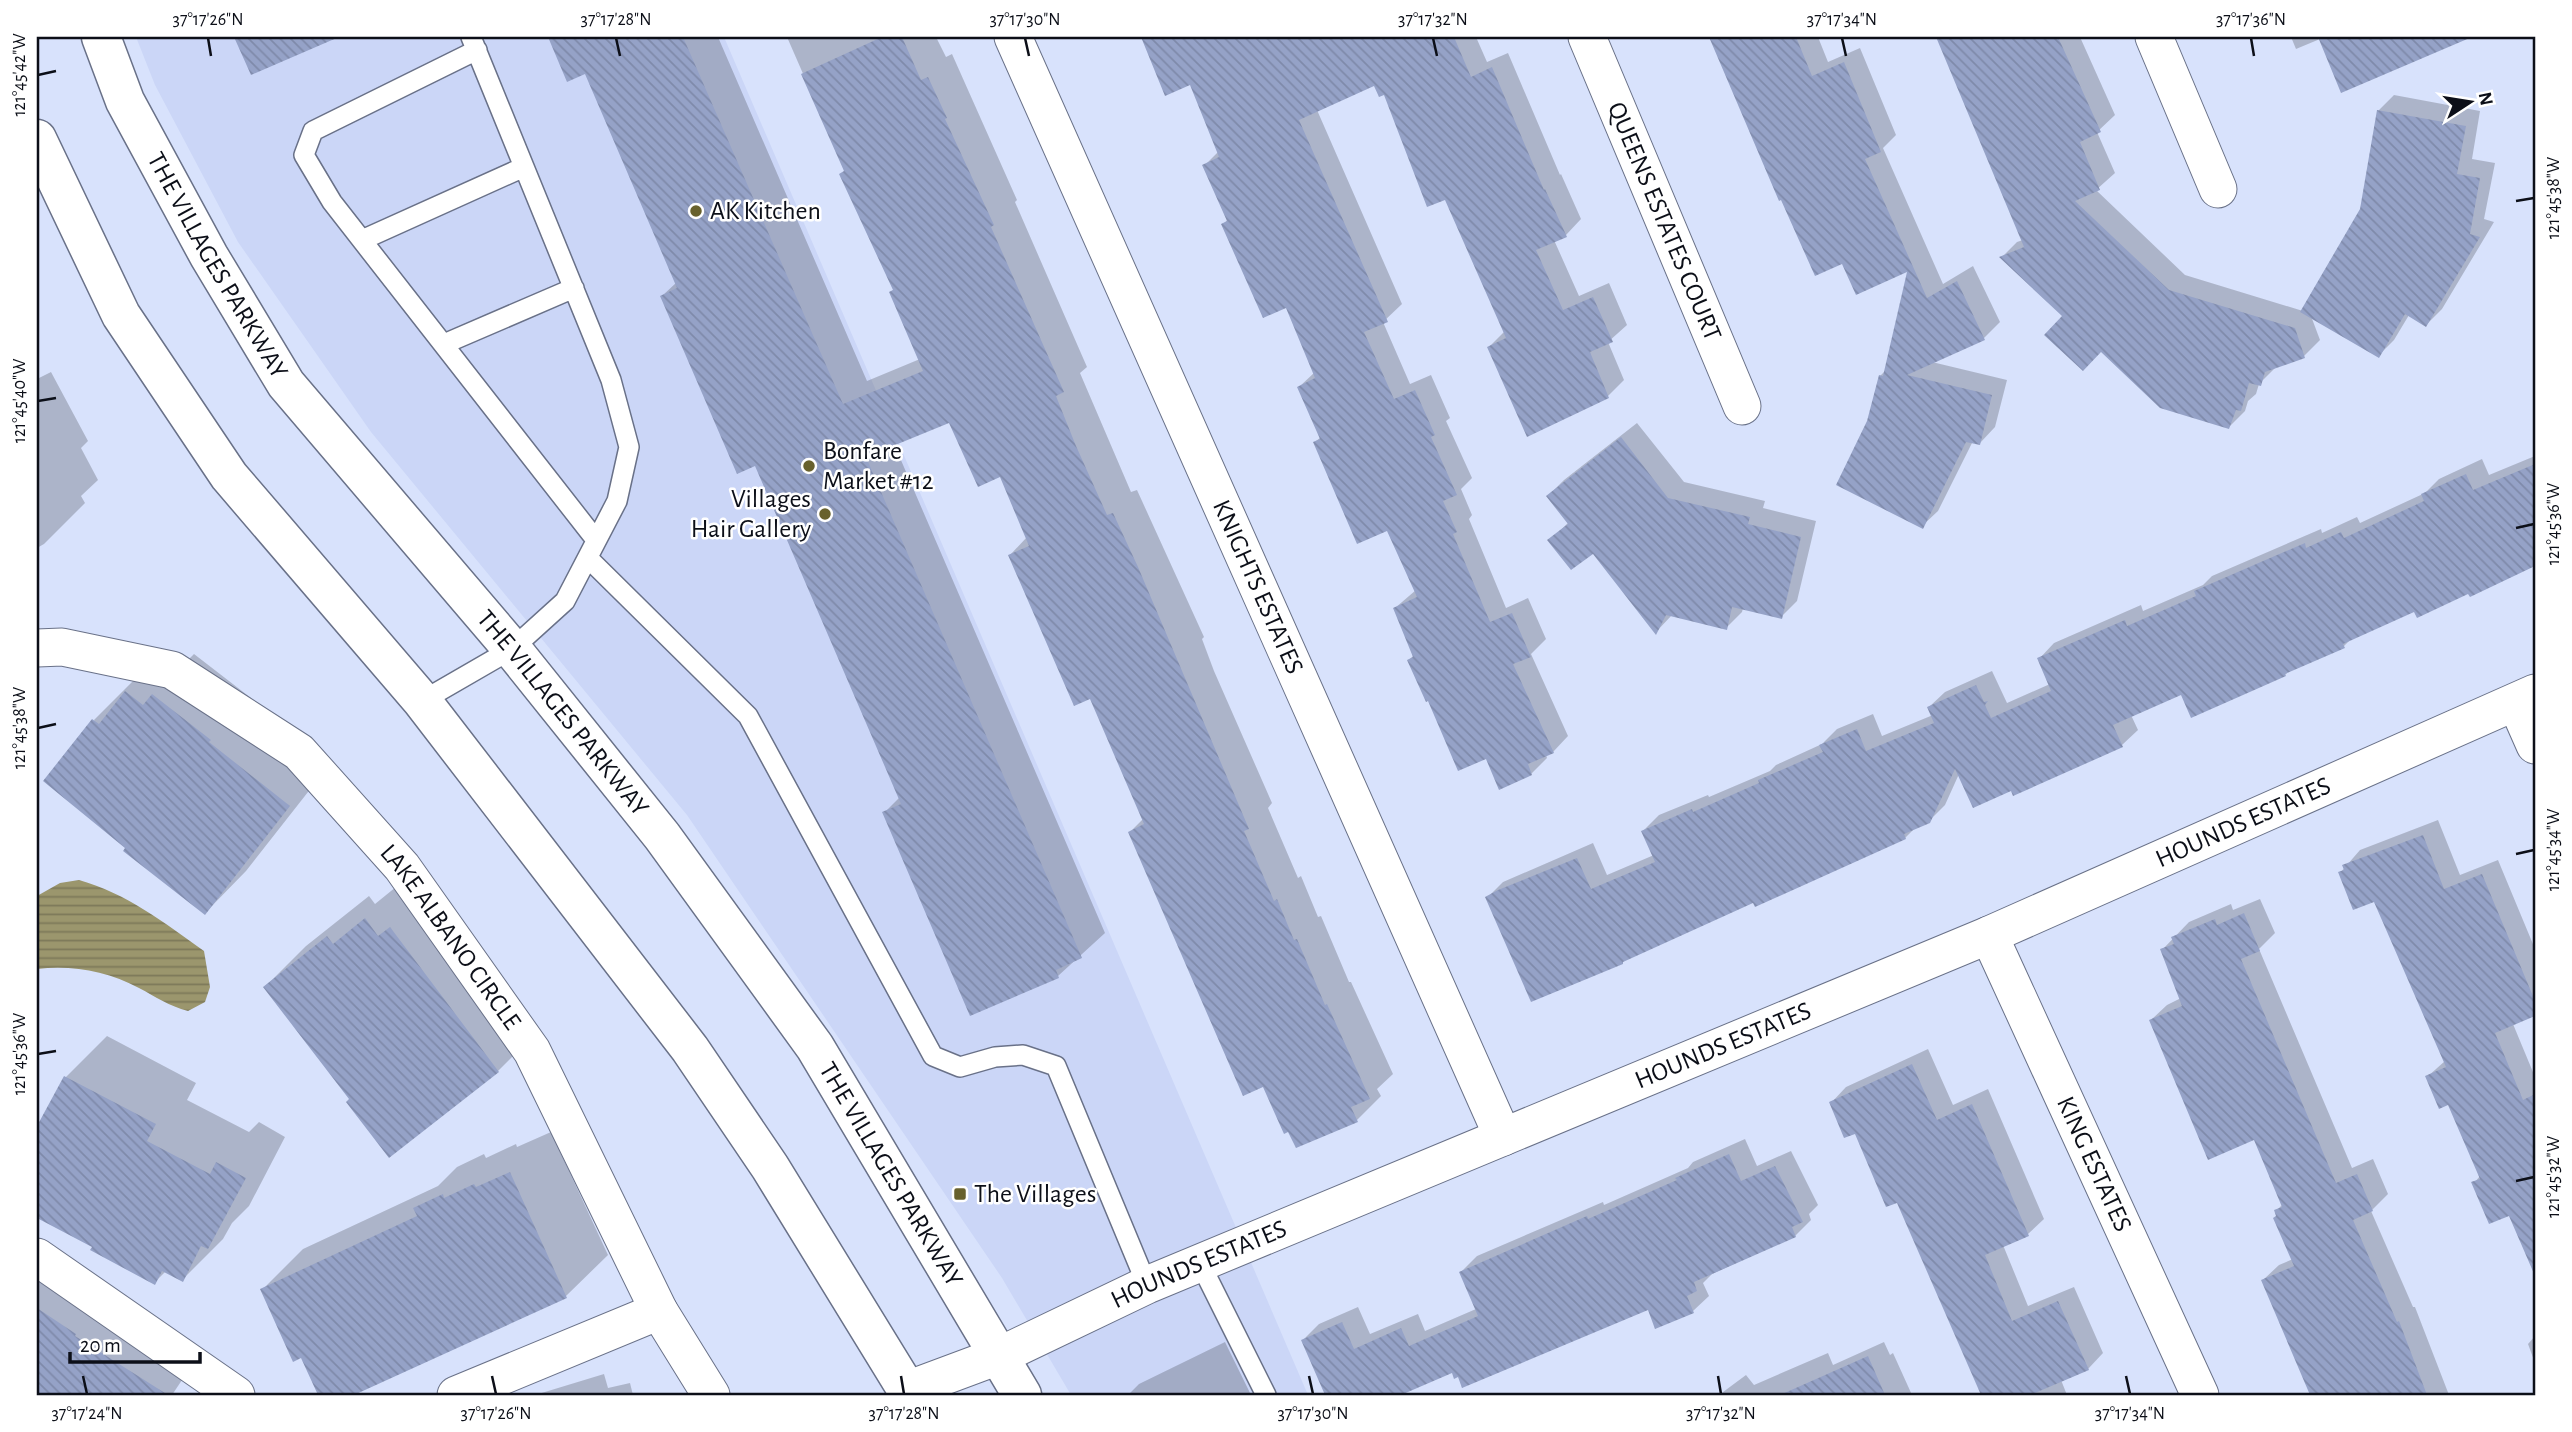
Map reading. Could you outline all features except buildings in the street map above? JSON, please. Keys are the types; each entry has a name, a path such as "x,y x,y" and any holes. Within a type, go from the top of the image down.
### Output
{"street":[{"name":"THE VILLAGES PARKWAY","path":"101,37 125,101 209,256 286,384 512,649 662,836 815,1047 1022,1395"},
{"name":"KNIGHTS ESTATES","path":"1013,37 1503,1137"},
{"name":"QUEENS ESTATES COURT","path":"1587,37 1742,406"},
{"path":"2154,37 2218,189"},
{"path":"37,139 121,315 229,476 422,701 690,1049 770,1167 908,1393"},
{"name":"LAKE ALBANO CIRCLE","path":"37,648 62,647 172,670 299,752 402,866 532,1051 659,1311 711,1395"},
{"name":"HOUNDS ESTATES","path":"908,1393 1000,1355 1147,1285 1989,935 2526,697"},
{"path":"2526,697 2535,745"},
{"name":"KING ESTATES","path":"1989,935 2200,1395"},
{"path":"37,1257 236,1395"},
{"path":"456,1395 659,1311"}],"lane":[{"path":"422,701 512,649 565,601 617,501 629,447 611,380 474,44 313,131 304,155 332,202 596,540"},
{"path":"362,240 524,167"},
{"path":"444,344 574,288"},
{"path":"588,558 748,716 933,1056 960,1066 995,1057 1023,1055 1056,1066 1147,1285"},
{"path":"1200,1263 1266,1395"}],"shaded area":[{"path":"136,37 724,37 1308,1395 1071,1395 1002,1278 687,815 371,432 238,242 155,85"},
{"path":"79,880 129,901 204,951 210,987 205,1002 188,1011 102,973 63,968 37,969 37,896 60,883"}],"place":[{"name":"AK Kitchen","path":"696,211"},
{"name":"Bonfare Market #12","path":"809,466"},
{"name":"Villages Hair Gallery","path":"825,514"},
{"name":"The Villages","path":"960,1194"}]}
